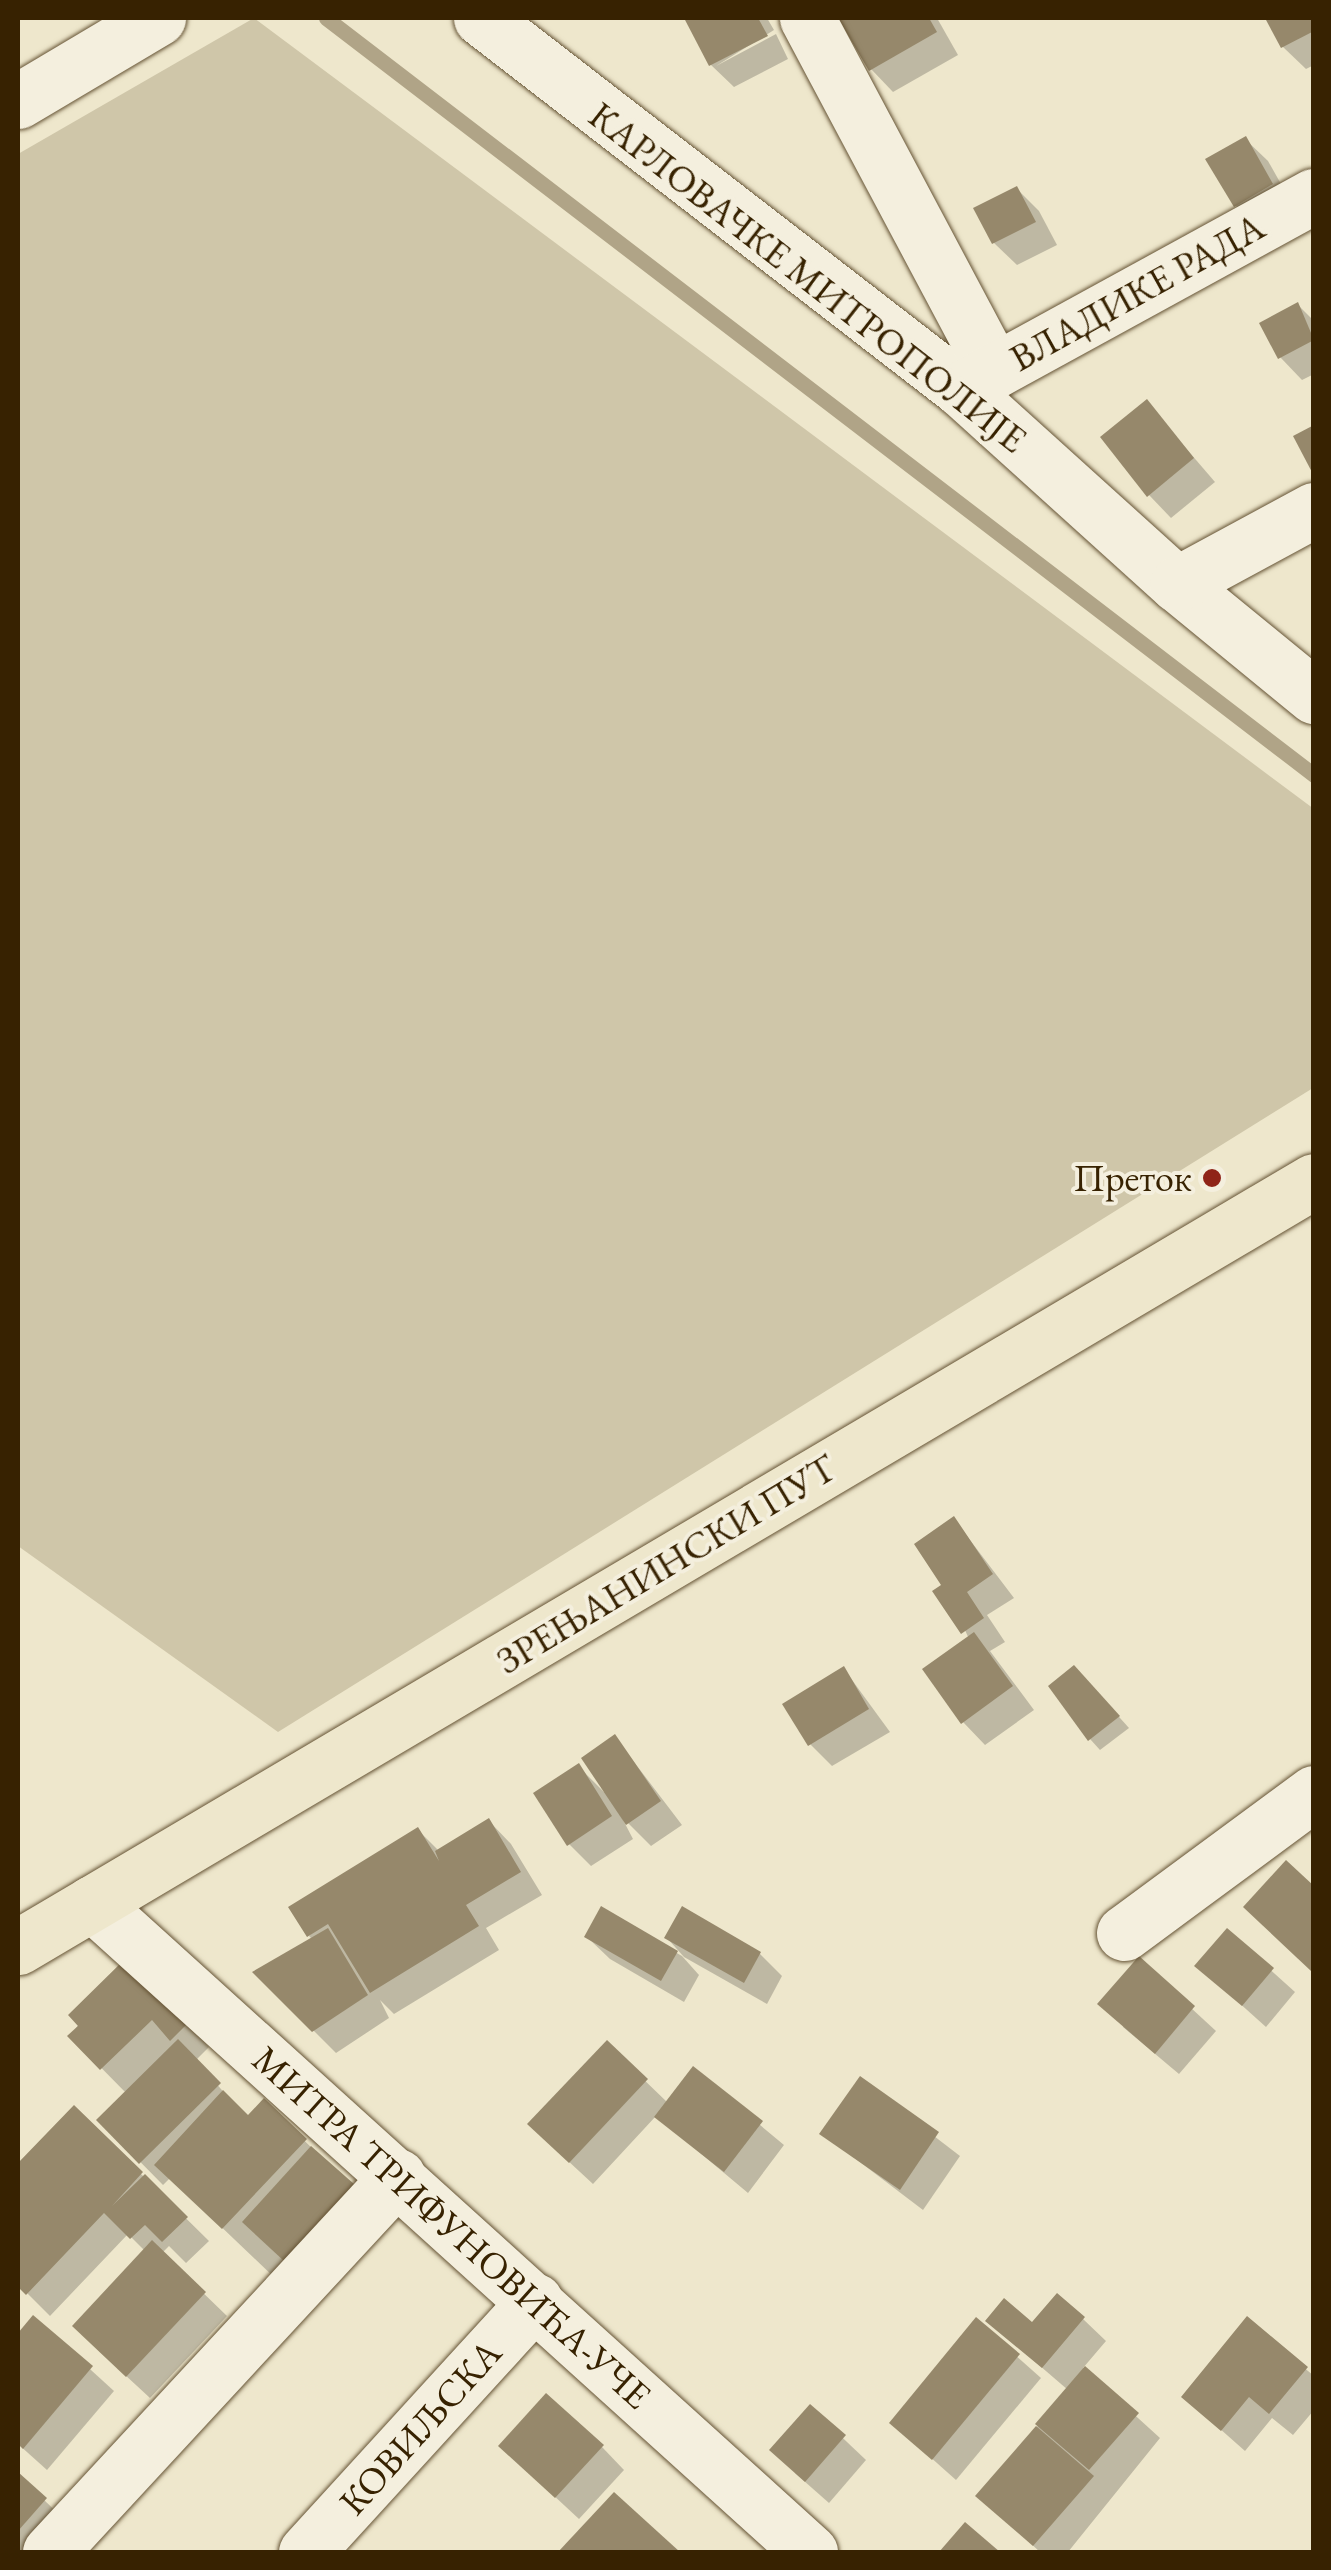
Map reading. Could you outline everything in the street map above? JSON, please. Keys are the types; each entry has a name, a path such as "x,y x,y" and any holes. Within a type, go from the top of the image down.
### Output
{"main road":[{"name":"ЗРЕЊАНИНСКИ ПУТ","path":"18,1947 1314,1180"}],"street":[{"path":"18,101 158,18"},
{"name":"КАРЛОВАЧКЕ МИТРОПОЛИЈЕ","path":"481,18 978,380 1177,584 1314,696"},
{"path":"806,18 978,380"},
{"name":"ВЛАДИКЕ РАДА","path":"978,380 1314,196"},
{"path":"1177,584 1314,510"},
{"path":"1124,1933 1314,1793"},
{"name":"МИТРА ТРИФУНОВИЋА-УЧЕ","path":"92,1903 398,2176 802,2550"},
{"path":"50,2552 398,2176"},
{"name":"КОВИЉСКА","path":"306,2552 534,2301"}],"shaded area":[{"path":"254,18 1314,809 1313,1088 278,1732 18,1546 18,154"}],"building":[{"path":"684,18 758,18 768,36 709,66"},
{"path":"838,18 929,18 937,32 869,71"},
{"path":"1265,18 1314,18 1314,31 1281,48"},
{"path":"1246,136 1273,184 1234,207 1205,159"},
{"path":"1017,186 1036,222 992,244 973,208"},
{"path":"1298,302 1314,340 1278,359 1259,323"},
{"path":"1147,399 1194,458 1147,497 1100,437"},
{"path":"1314,425 1314,476 1293,436"},
{"path":"954,1516 993,1574 967,1592 984,1618 961,1634 932,1591 941,1585 914,1544"},
{"path":"974,1632 1013,1686 961,1724 922,1669"},
{"path":"1074,1665 1120,1716 1088,1741 1048,1686"},
{"path":"844,1666 869,1709 808,1746 782,1704"},
{"path":"615,1734 661,1801 626,1825 581,1758"},
{"path":"579,1763 612,1816 567,1846 533,1793"},
{"path":"489,1818 521,1872 466,1905 479,1926 370,1993 328,1924 307,1937 288,1907 418,1827 439,1861 435,1851"},
{"path":"1286,1860 1314,1886 1311,1971 1243,1907"},
{"path":"601,1906 678,1951 661,1981 584,1937"},
{"path":"682,1906 761,1952 744,1983 664,1938"},
{"path":"328,1928 368,1995 312,2032 252,1972"},
{"path":"1227,1928 1274,1968 1242,2006 1194,1966"},
{"path":"1139,1956 1195,2006 1155,2054 1097,2004"},
{"path":"126,1958 188,2023 170,2041 152,2020 100,2070 67,2036 78,2026 68,2015"},
{"path":"178,2039 221,2083 139,2164 96,2120"},
{"path":"607,2040 648,2079 569,2163 527,2124"},
{"path":"693,2066 763,2121 724,2172 654,2117"},
{"path":"860,2076 939,2132 900,2190 819,2134"},
{"path":"223,2090 248,2115 264,2098 307,2139 222,2229 154,2165"},
{"path":"74,2105 143,2172 112,2206 145,2174 188,2217 162,2242 145,2225 130,2239 104,2213 26,2295 18,2287 18,2163"},
{"path":"311,2146 354,2184 284,2261 242,2222"},
{"path":"152,2240 206,2292 126,2377 72,2326"},
{"path":"1057,2293 1085,2317 1042,2368 985,2321 1004,2298 1032,2322"},
{"path":"33,2315 93,2366 23,2449 18,2444 18,2333"},
{"path":"1247,2316 1308,2367 1269,2414 1249,2397 1221,2431 1181,2397"},
{"path":"976,2317 1020,2354 932,2460 889,2423"},
{"path":"1085,2366 1139,2413 1089,2470 1035,2424"},
{"path":"546,2393 604,2445 555,2498 498,2446"},
{"path":"810,2404 846,2435 805,2482 769,2450"},
{"path":"1036,2426 1094,2476 1033,2546 975,2496"},
{"path":"18,2472 47,2498 18,2531"},
{"path":"614,2492 680,2552 558,2552"},
{"path":"965,2522 1000,2552 939,2552"}],"waterway":[{"path":"326,18 1314,775"}],"place":[{"name":"Преток","path":"1212,1178"}]}
